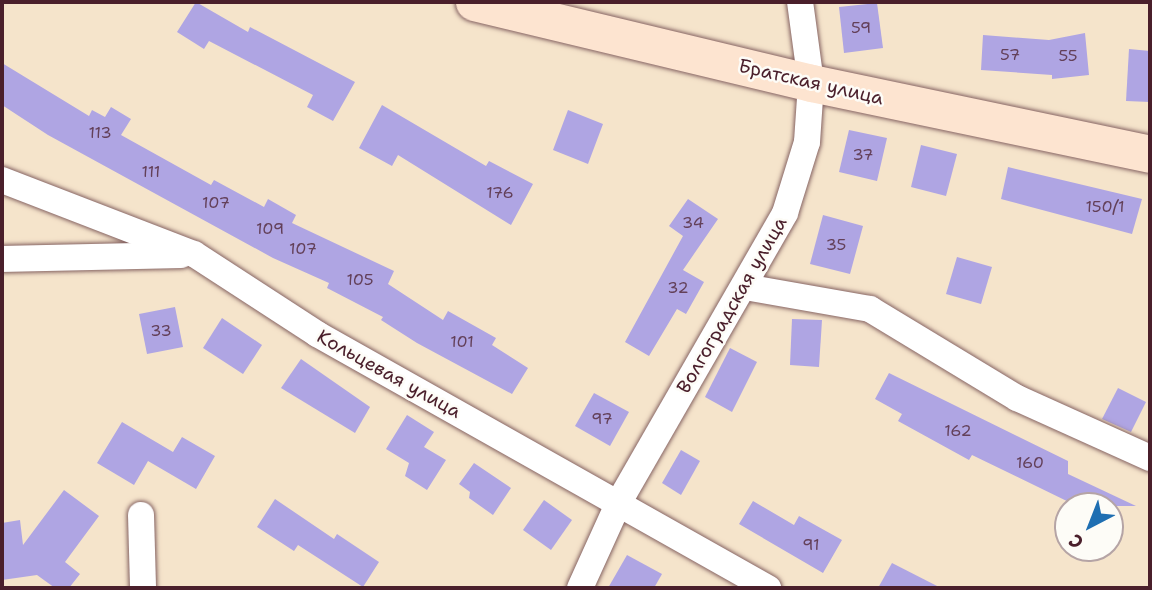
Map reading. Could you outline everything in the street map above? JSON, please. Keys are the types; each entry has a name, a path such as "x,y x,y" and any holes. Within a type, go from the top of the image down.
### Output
{"main road":[{"name":"Братская улица","path":"474,2 811,83 1150,154"}],"street":[{"name":"Волгоградская улица","path":"580,588 619,502 745,287 785,213 807,142 811,83 800,2"},
{"name":"Кольцевая улица","path":"2,180 194,254 317,334 768,588"},
{"path":"2,259 194,254"},
{"path":"745,287 870,309 1017,398 1150,458"},
{"path":"141,515 143,588"}],"building":[{"path":"196,2 248,32 250,27 355,82 333,121 307,107 313,95 209,41 204,49 177,32"},
{"path":"877,3 883,48 844,53 839,7"},
{"path":"1085,33 1089,75 1052,79 1052,75 981,70 983,35 1049,40"},
{"path":"1129,49 1150,51 1150,102 1126,101"},
{"path":"2,63 89,116 92,110 105,117 111,107 131,119 121,135 211,185 214,180 264,207 268,199 296,215 292,223 394,271 388,284 443,320 448,311 496,338 492,345 528,368 512,394 417,343 381,320 383,317 327,288 329,283 273,258 48,135 2,105"},
{"path":"382,105 486,166 489,161 533,184 511,225 398,155 392,166 359,148"},
{"path":"568,110 603,124 588,164 553,150"},
{"path":"849,130 887,138 877,181 839,172"},
{"path":"921,145 957,154 946,196 911,187"},
{"path":"1008,167 1142,199 1132,234 1001,199"},
{"path":"688,199 718,219 683,270 704,282 686,314 677,309 649,356 625,342 683,236 669,226"},
{"path":"823,215 863,226 850,274 810,264"},
{"path":"957,257 992,267 981,304 946,294"},
{"path":"175,307 183,347 147,354 139,314"},
{"path":"222,318 262,345 243,374 203,348"},
{"path":"792,319 822,320 819,367 790,365"},
{"path":"730,348 757,362 732,412 705,397"},
{"path":"301,359 370,407 355,433 281,388"},
{"path":"889,373 1068,461 1068,474 1106,492 1054,492 1054,495 972,455 969,460 898,421 902,414 875,399"},
{"path":"1118,388 1146,402 1131,432 1102,419"},
{"path":"594,393 629,412 610,446 575,426"},
{"path":"407,415 434,432 424,447 446,460 427,490 405,476 409,463 386,449"},
{"path":"122,422 173,452 182,437 215,456 196,489 148,461 134,485 97,463"},
{"path":"681,450 700,461 681,495 662,483"},
{"path":"474,463 511,488 493,515 469,498 470,492 459,484"},
{"path":"64,490 99,516 65,562 80,574 69,588 55,588 37,575 2,580 2,523 20,520 23,545"},
{"path":"275,499 334,539 337,534 379,562 363,587 298,545 294,551 257,527"},
{"path":"544,500 572,520 551,550 523,530"},
{"path":"1124,500 1136,506 1124,506"},
{"path":"753,501 794,525 799,516 842,540 823,573 739,524"},
{"path":"627,555 662,574 654,588 608,588"},
{"path":"892,563 941,588 878,588"}]}
